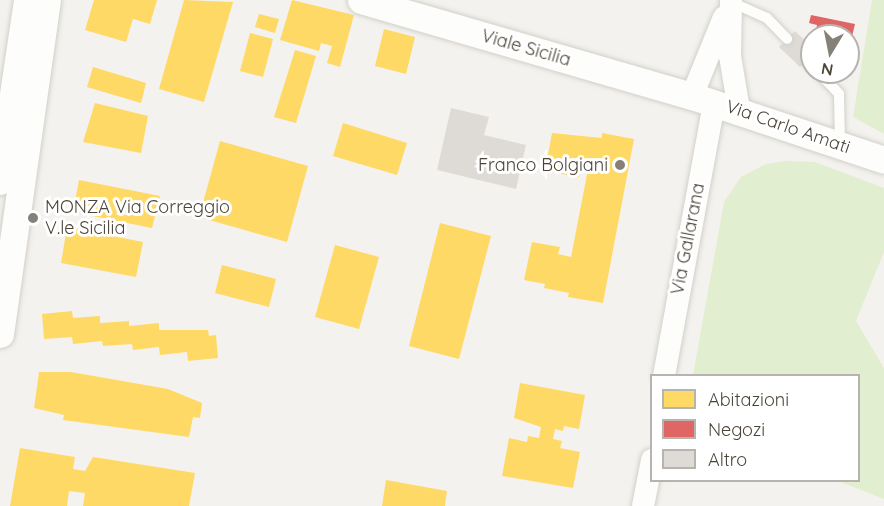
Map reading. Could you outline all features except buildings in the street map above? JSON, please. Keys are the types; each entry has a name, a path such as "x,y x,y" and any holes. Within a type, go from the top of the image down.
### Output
{"street":[{"path":"0,181 27,0"},
{"path":"0,334 47,0"},
{"name":"Viale Sicilia","path":"361,0 715,103"},
{"path":"715,103 730,56 730,1"},
{"path":"715,103 730,1"},
{"name":"Via Carlo Amati","path":"715,103 884,160"},
{"name":"Via Gallarana","path":"664,374 715,103"},
{"path":"643,506 650,466"}],"lane":[{"path":"730,1 767,18 787,39"},
{"path":"829,84 838,94 840,144"}],"green space":[{"path":"872,0 884,0 884,134 853,117"},
{"path":"786,161 815,162 884,188 884,252 856,321 884,368 884,499 841,482 860,482 860,374 693,374 724,202 741,177 766,164"}],"place":[{"name":"Franco Bolgiani","path":"620,165"},
{"name":"MONZA Via Correggio V.le Sicilia","path":"33,218"}]}
